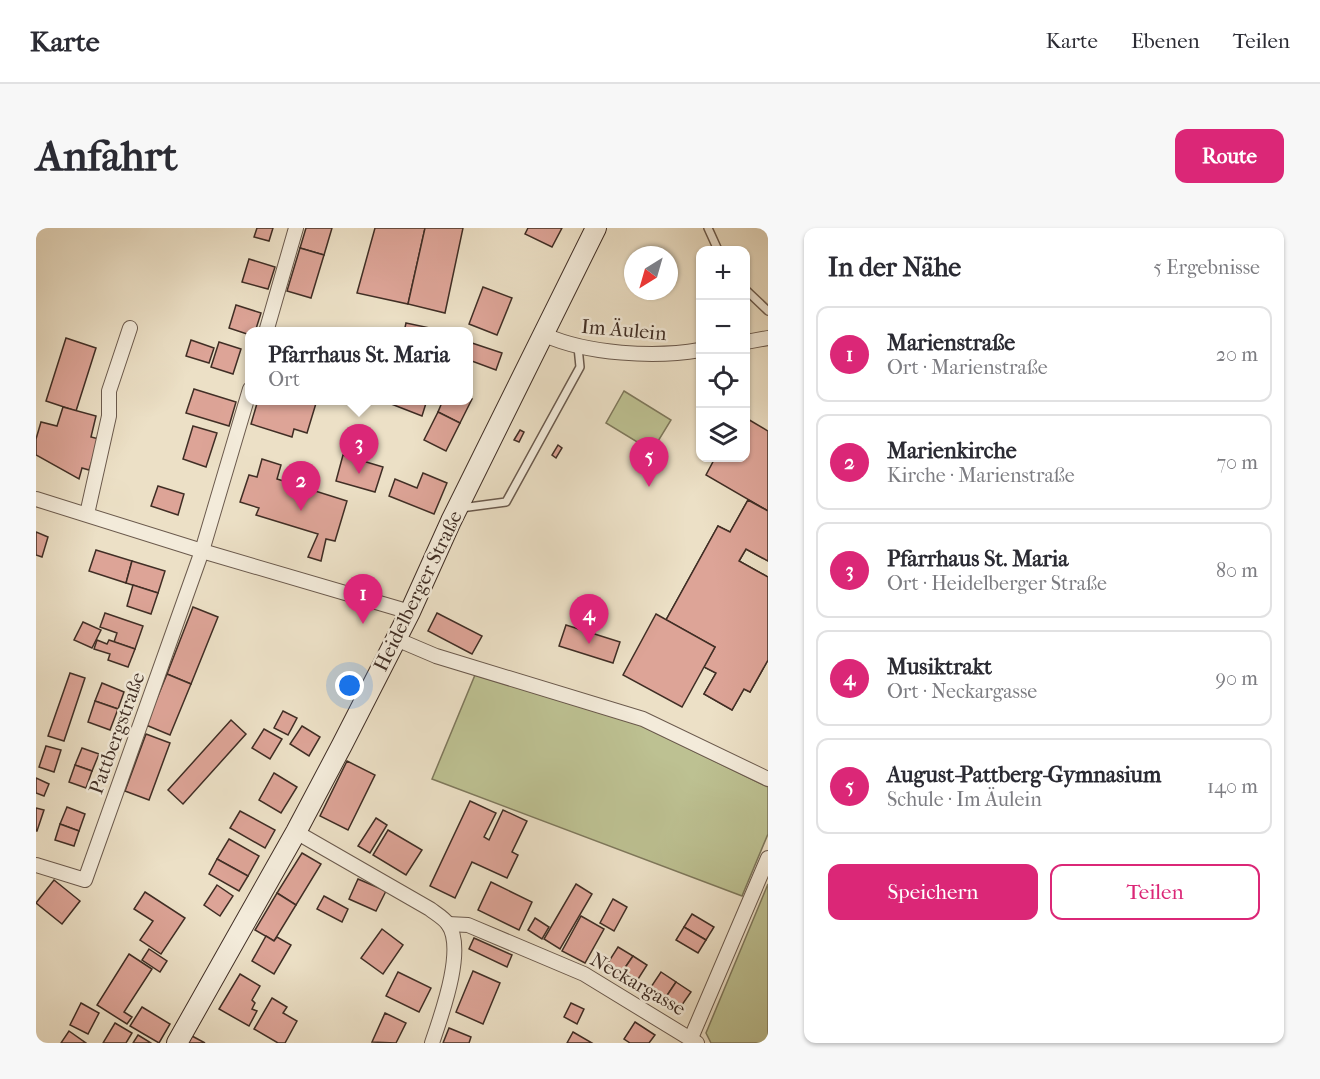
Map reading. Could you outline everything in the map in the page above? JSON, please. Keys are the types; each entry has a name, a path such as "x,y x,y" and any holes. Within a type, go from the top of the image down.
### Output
{"street":[{"path":"267,327 296,228"},
{"name":"Heidelberger Straße","path":"177,1043 296,832 410,612 458,508 596,228"},
{"path":"87,514 109,416 109,391 130,328"},
{"name":"Im Äulein","path":"544,335 578,347 675,354 696,351"},
{"path":"750,341 768,338"},
{"path":"202,551 245,402"},
{"path":"36,499 410,612"},
{"name":"Pattbergstraße","path":"36,865 85,880 202,551"},
{"path":"396,639 436,656 643,719 768,779"},
{"path":"296,832 430,909 448,924 454,942 448,996 432,1043"},
{"name":"Neckargasse","path":"448,924 468,925 584,974 694,1040 768,858"}],"lane":[{"path":"708,228 716,246"},
{"path":"750,294 768,311"},
{"path":"458,508 506,502 580,367 578,347"}],"green space":[{"path":"624,391 671,420 652,451 606,423"},
{"path":"475,675 640,725 768,787 768,834 742,896 432,779"},
{"path":"768,884 768,1043 711,1043 706,1033"}],"building":[{"path":"257,228 273,228 269,241 254,237"},
{"path":"306,228 332,228 324,255 300,248"},
{"path":"375,228 425,228 408,304 357,293"},
{"path":"425,228 463,228 445,313 408,304"},
{"path":"528,228 562,228 552,247 525,234"},
{"path":"300,248 324,255 311,298 287,291"},
{"path":"249,259 275,267 268,289 242,282"},
{"path":"483,287 512,298 497,335 469,324"},
{"path":"236,305 261,313 257,327 245,327 245,333 229,328"},
{"path":"406,323 425,327 405,327"},
{"path":"66,338 96,348 76,411 46,401"},
{"path":"191,340 214,348 209,363 186,356"},
{"path":"219,342 241,349 233,374 211,367"},
{"path":"473,343 502,353 496,370 473,361"},
{"path":"194,389 236,402 229,426 186,413"},
{"path":"257,405 315,405 307,433 294,429 292,437 251,424"},
{"path":"394,405 425,405 422,416"},
{"path":"441,405 469,405 460,423 438,412"},
{"path":"63,407 96,416 91,437 99,439 89,470 82,468 79,479 36,455 36,439 41,422 57,426"},
{"path":"438,412 460,423 446,451 424,440"},
{"path":"750,420 768,431 768,511 706,475 713,462 750,462"},
{"path":"193,426 217,433 206,467 183,459"},
{"path":"520,430 524,432 519,442 514,440"},
{"path":"558,445 562,448 556,458 552,455"},
{"path":"343,455 383,467 375,492 336,481"},
{"path":"262,459 281,465 277,479 347,501 335,541 326,539 321,561 308,557 318,534 256,515 259,508 240,502 249,475 257,477"},
{"path":"423,473 447,483 434,514 389,496 395,479 417,488"},
{"path":"158,486 184,494 178,515 151,506"},
{"path":"748,500 768,511 768,561 746,549 739,561 768,577 768,632 768,660 750,692 744,689 732,710 704,694 716,673 704,667 715,647 666,620 718,526 730,532","holes":["738,614 768,632 759,646 730,628"]},
{"path":"748,500 768,511 768,561 746,549 739,561 768,577 768,660 750,692 744,689 732,710 704,694 716,673 704,667 715,647 666,620 718,526 730,532"},
{"path":"36,532 48,537 42,557 36,555"},
{"path":"96,550 132,561 126,583 89,571"},
{"path":"132,561 165,571 158,593 126,583"},
{"path":"133,585 158,593 151,614 127,606"},
{"path":"193,607 218,617 191,684 167,674"},
{"path":"105,613 143,626 135,649 114,642 117,633 100,627"},
{"path":"437,613 482,636 472,654 428,631"},
{"path":"656,614 715,647 682,707 623,675"},
{"path":"83,622 101,630 92,648 74,640"},
{"path":"566,625 620,642 613,663 559,646"},
{"path":"97,640 107,644 109,640 135,649 128,667 108,660 110,654 94,649"},
{"path":"70,673 85,678 64,741 48,736"},
{"path":"167,674 191,684 170,735 146,725"},
{"path":"102,683 124,692 118,709 95,701"},
{"path":"95,701 118,709 110,730 88,722"},
{"path":"283,711 297,718 288,735 274,728"},
{"path":"231,720 246,734 183,804 168,790"},
{"path":"302,726 320,737 309,756 290,744"},
{"path":"264,729 282,739 270,759 252,748"},
{"path":"146,734 170,743 149,800 125,791"},
{"path":"46,746 61,750 54,772 39,767"},
{"path":"82,748 99,754 92,771 75,765"},
{"path":"347,761 375,775 348,830 320,816"},
{"path":"75,765 92,771 86,788 69,782"},
{"path":"274,773 297,787 281,813 259,800"},
{"path":"36,778 49,784 44,796 36,793"},
{"path":"470,801 496,813 484,837 489,840 503,810 527,821 512,852 518,855 507,878 472,862 455,898 430,886"},
{"path":"67,807 85,814 79,831 60,824"},
{"path":"36,808 44,810 37,831 36,831"},
{"path":"240,811 275,830 265,848 230,828"},
{"path":"376,818 387,825 370,853 358,846"},
{"path":"60,824 79,831 74,846 55,840"},
{"path":"388,830 422,850 406,875 373,855"},
{"path":"229,839 259,856 248,876 217,859"},
{"path":"302,853 321,864 296,905 277,893"},
{"path":"217,859 248,876 239,891 209,874"},
{"path":"358,879 386,891 376,911 349,899"},
{"path":"54,880 80,901 62,924 36,903"},
{"path":"491,882 532,902 519,930 478,910"},
{"path":"576,884 592,894 560,949 544,939"},
{"path":"217,885 233,896 220,916 204,905"},
{"path":"145,892 185,918 161,954 140,940 153,921 134,909"},
{"path":"277,893 296,905 274,941 255,930"},
{"path":"324,896 348,909 342,922 317,909"},
{"path":"613,899 627,907 614,931 600,923"},
{"path":"692,914 714,927 706,940 684,927"},
{"path":"581,916 604,929 585,963 562,951"},
{"path":"535,918 549,927 542,939 528,930"},
{"path":"684,927 706,940 698,953 676,940"},
{"path":"382,929 403,945 383,974 361,958"},
{"path":"266,936 274,941 277,937 291,945 274,974 252,961"},
{"path":"474,938 512,955 507,967 469,949"},
{"path":"618,947 633,956 618,978 604,969"},
{"path":"149,949 167,961 160,972 142,960"},
{"path":"129,954 152,969 124,1012 132,1017 127,1024 97,1005"},
{"path":"633,956 647,965 633,987 618,978"},
{"path":"473,971 500,983 483,1024 456,1012"},
{"path":"398,972 431,988 419,1012 386,996"},
{"path":"661,972 676,982 662,1003 647,993"},
{"path":"240,974 260,986 252,1000 255,1003 252,1009 257,1011 249,1026 219,1009"},
{"path":"676,982 691,992 677,1012 662,1003"},
{"path":"272,998 287,1007 283,1013 297,1021 285,1043 278,1043 254,1029"},
{"path":"81,1003 99,1013 88,1034 70,1025"},
{"path":"571,1003 584,1009 577,1024 564,1017"},
{"path":"142,1007 170,1024 159,1043 130,1026"},
{"path":"385,1013 406,1023 396,1043 372,1042"},
{"path":"635,1022 655,1035 649,1043 630,1043 624,1039"},
{"path":"115,1023 132,1033 126,1043 103,1043"},
{"path":"449,1028 471,1037 469,1043 443,1043"},
{"path":"69,1031 86,1043 61,1043"},
{"path":"573,1032 592,1043 567,1043"},
{"path":"138,1035 151,1043 133,1043"},
{"path":"192,1036 205,1043 188,1043"}],"place":[{"name":"Pfarrhaus St. Maria","path":"359,474"},
{"name":"August-Pattberg-Gymnasium","path":"649,487"},
{"name":"Marienkirche","path":"301,511"},
{"name":"Marienstraße","path":"363,624"},
{"name":"Musiktrakt","path":"589,644"}]}
